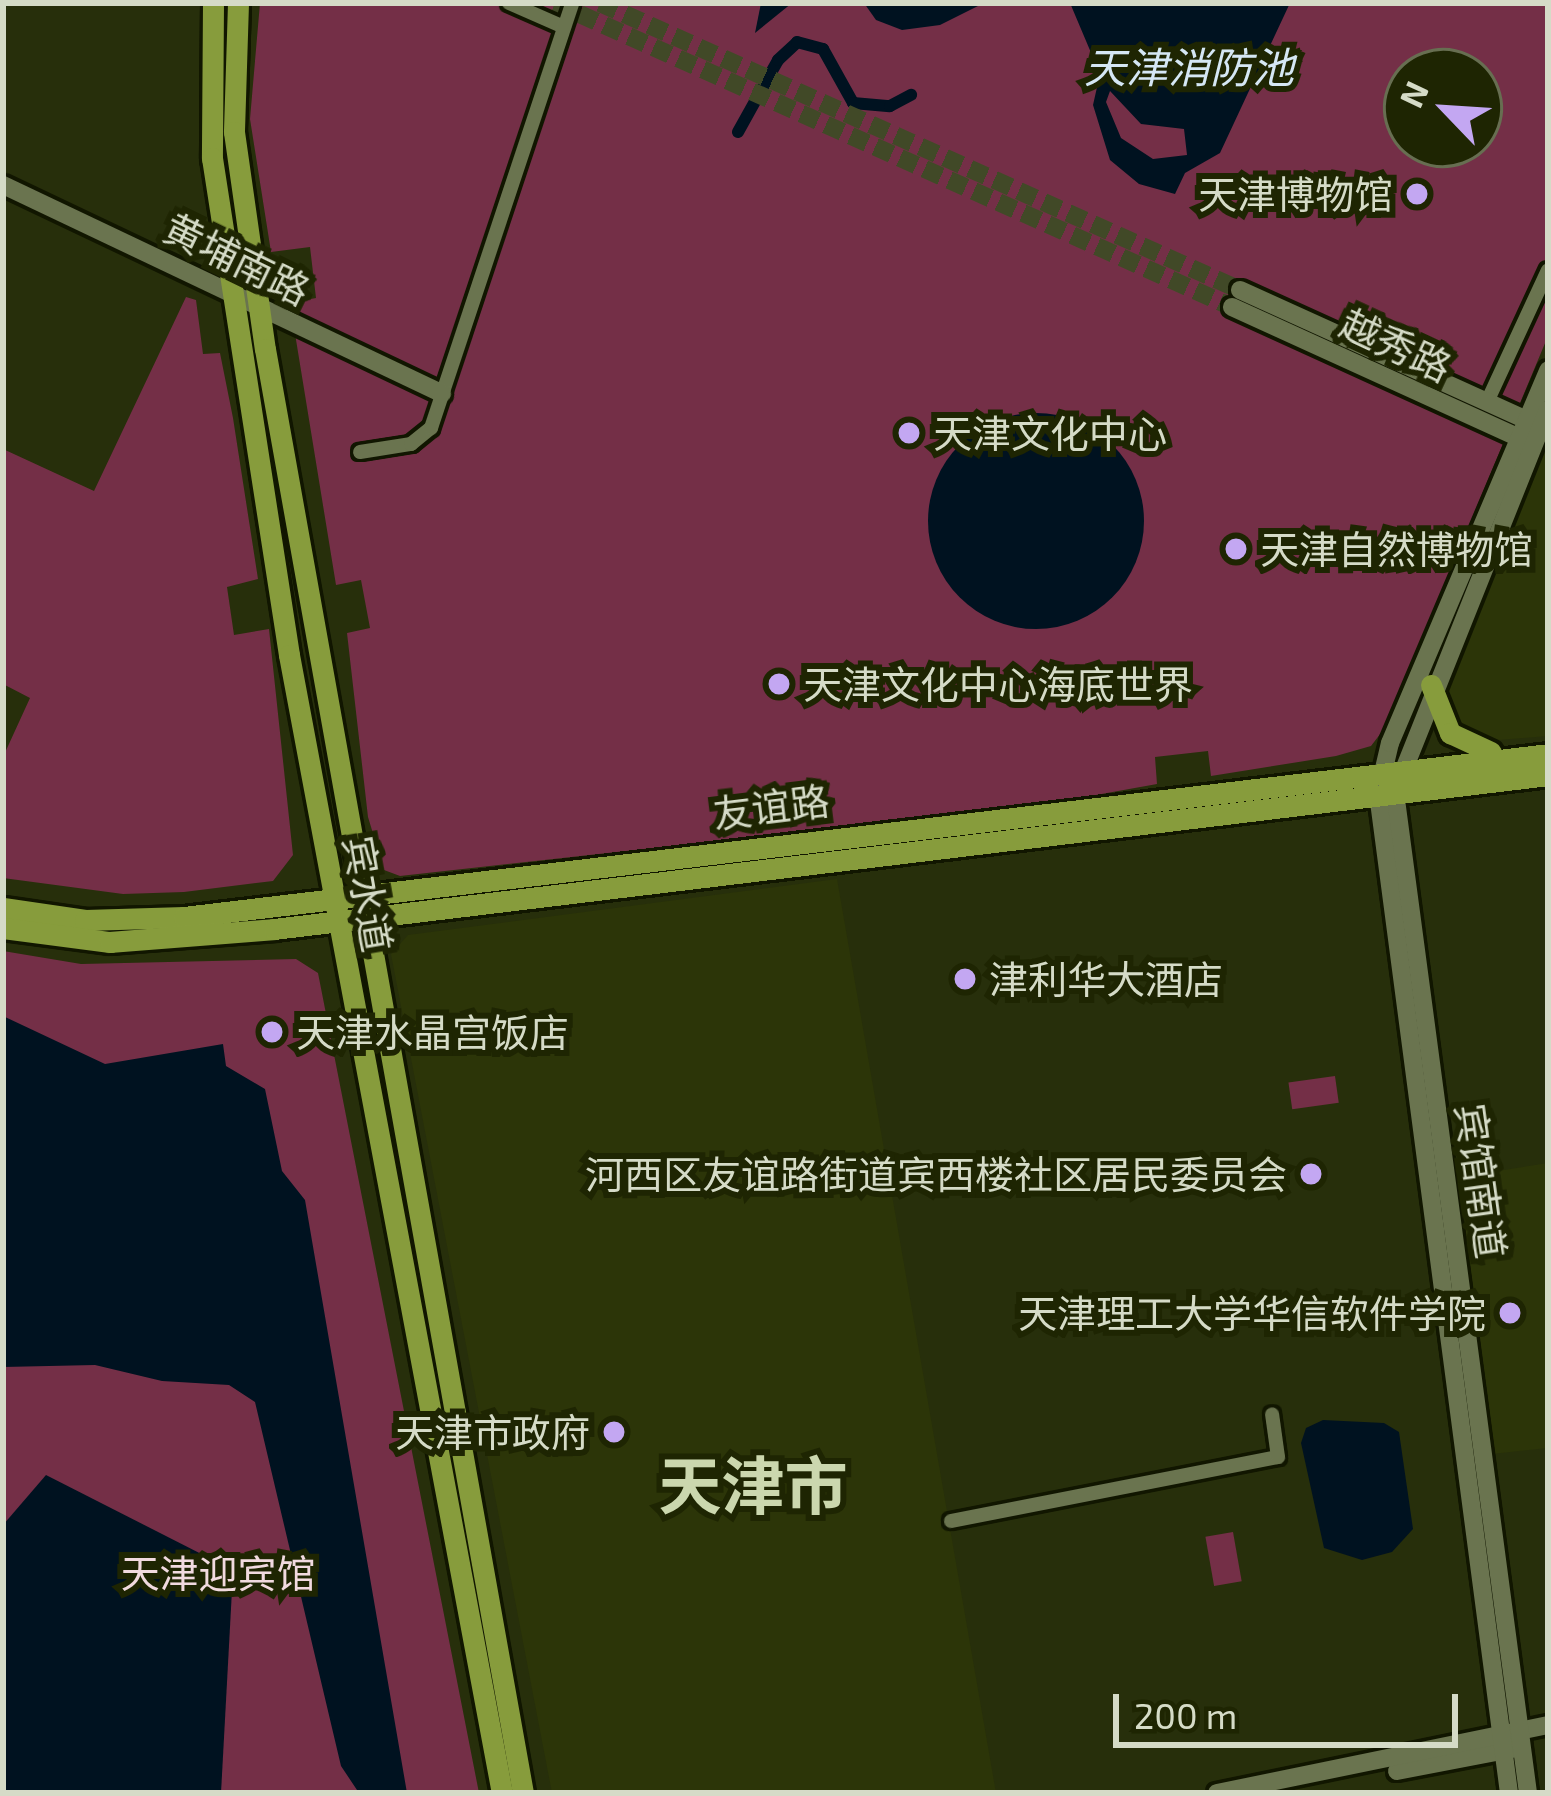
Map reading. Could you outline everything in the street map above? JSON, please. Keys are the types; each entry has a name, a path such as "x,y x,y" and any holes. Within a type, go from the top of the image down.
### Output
{"main road":[{"name":"宾水道","path":"213,3 212,158 248,306 524,1793"},
{"name":"宾水道","path":"238,3 234,132 248,306 332,896 502,1793"},
{"name":"黄埔南路","path":"3,185 439,397"},
{"name":"黄埔南路","path":"3,195 248,306"},
{"name":"越秀路","path":"1236,298 1487,402 1535,430 1236,298"},
{"path":"1389,769 1431,685 1535,430 1548,370"},
{"path":"1389,769 1535,430"},
{"path":"1431,685 1436,714 1462,743 1545,761"},
{"name":"友谊路","path":"3,908 133,921 1389,769 1545,761"},
{"name":"友谊路","path":"3,928 145,941 336,921 1386,793 1545,761"},
{"name":"宾馆南道","path":"1389,769 1386,793 1516,1741 1528,1793"},
{"path":"1280,1793 1516,1741 1548,1725"},
{"path":"1216,1793 1548,1738"},
{"name":"宾馆南道","path":"1509,1793 1516,1741"}],"street":[{"path":"509,3 563,27"},
{"path":"360,449 417,436 439,397 572,3"},
{"path":"1487,402 1548,270"},
{"path":"951,1521 1278,1457 1272,1414"}],"shaded area":[{"path":"1548,446 1548,736 1472,742 1440,697"},
{"name":"天津市政府","path":"837,879 996,1793 552,1793 391,954 408,935"},
{"name":"天津理工大学华信软件学院","path":"1548,1163 1548,1448 1492,1454 1454,1178"}],"green space":[{"name":"天津文化中心","path":"260,3 1548,3 1548,336 1384,729 1371,746 1336,756 1211,776 1208,751 1155,757 1157,784 1035,806 400,876 384,870 368,817 347,633 370,628 361,580 336,585 290,303 316,298 310,247 271,252 250,119"},
{"path":"186,297 196,300 203,354 220,353 233,418 258,579 227,587 234,635 269,629 293,855 273,881 184,892 123,894 3,878 3,757 30,698 3,684 3,449 94,491"},
{"name":"天津迎宾馆","path":"3,951 81,964 296,959 318,973 479,1793 3,1793"},
{"path":"1335,1076 1339,1103 1292,1109 1288,1083"},
{"path":"1233,1532 1242,1581 1214,1586 1205,1537"}],"water":[{"path":"761,3 792,3 755,33"},
{"name":"天津消防池","path":"864,3 984,3 940,25 902,30 876,20"},
{"name":"天津消防池","path":"1070,3 1290,3 1220,153 1185,173 1175,194 1139,184 1110,160 1093,105 1100,74","holes":["1110,91 1141,124 1184,129 1187,155 1153,159 1121,138 1106,102"]},
{"path":"1036,413 1078,421 1113,444 1136,479 1144,521 1136,563 1113,598 1078,621 1036,629 994,621 959,598 936,563 928,521 936,479 959,444 994,421"},
{"path":"3,1016 105,1064 223,1044 226,1066 265,1089 282,1171 305,1200 407,1793 359,1793 341,1766 255,1402 229,1385 162,1381 95,1365 3,1367"},
{"path":"1323,1420 1384,1423 1399,1432 1413,1529 1392,1552 1362,1560 1324,1548 1301,1443 1306,1428"},
{"path":"46,1475 221,1564 232,1590 221,1793 3,1793 3,1525"}],"waterway":[{"path":"738,132 778,60 797,42 823,49 853,103 890,106 911,95"}],"tunnel":[{"path":"555,3 1232,307"},
{"path":"600,3 1240,290"}],"place":[{"name":"天津博物馆","path":"1417,194"},
{"name":"天津文化中心","path":"909,433"},
{"name":"天津自然博物馆","path":"1236,549"},
{"name":"天津文化中心海底世界","path":"779,684"},
{"name":"津利华大酒店","path":"965,979"},
{"name":"天津水晶宫饭店","path":"272,1032"},
{"name":"河西区友谊路街道宾西楼社区居民委员会","path":"1311,1174"},
{"name":"天津理工大学华信软件学院","path":"1510,1313"},
{"name":"天津市政府","path":"614,1432"}],"district":[{"name":"天津市","path":"753,1484"}]}
